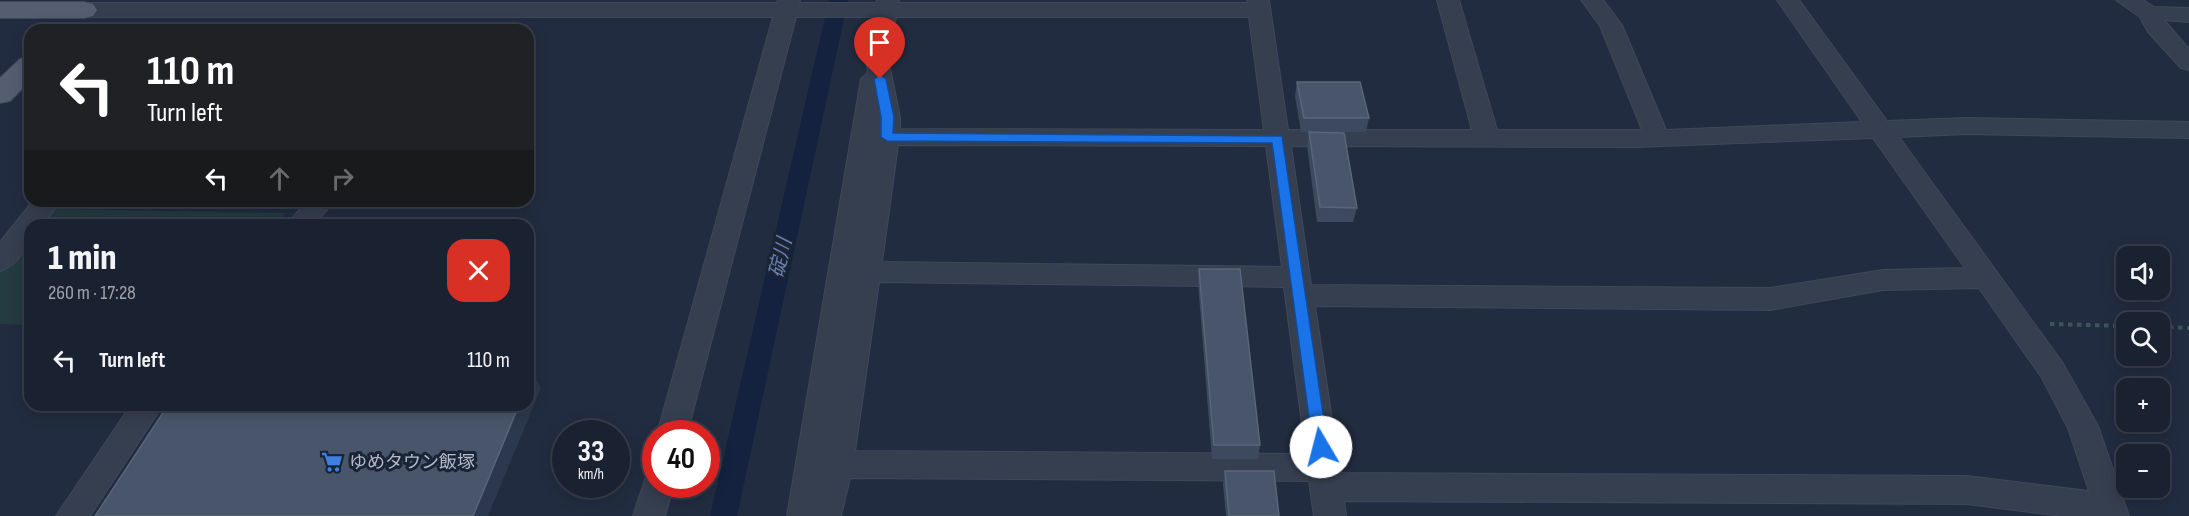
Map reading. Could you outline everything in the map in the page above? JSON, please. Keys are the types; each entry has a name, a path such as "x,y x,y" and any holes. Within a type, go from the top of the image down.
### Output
{"main road":[{"path":"0,10 90,5"},
{"path":"71,24 90,5"},
{"path":"0,94 24,70"}],"street":[{"path":"1448,0 1487,139"},
{"path":"1592,0 1611,25 1657,138"},
{"path":"838,464 1327,490 1967,490 2112,512 2083,426 2052,370 1877,128 1788,0"},
{"path":"2127,0 2149,13 2189,15"},
{"path":"90,5 195,11 489,6 1258,5 1327,490"},
{"path":"475,24 489,6"},
{"path":"676,420 789,7"},
{"path":"803,516 885,7"},
{"path":"185,24 195,11"},
{"path":"2149,13 2156,27 2189,63"},
{"path":"825,516 838,464 887,137 888,117 877,59"},
{"path":"887,137 1487,139 1657,138 1967,126 2189,130"},
{"path":"32,219 41,207"},
{"path":"305,219 316,207"},
{"path":"0,261 24,230"},
{"path":"867,272 1770,299 1883,280 1986,278"},
{"path":"72,516 144,411"},
{"path":"650,516 654,498"}],"path":[{"path":"2019,324 2116,326"},
{"path":"2170,327 2189,328"}],"green space":[{"path":"48,209 285,213 280,219 40,219"},
{"path":"24,240 24,325 0,324 0,270"}],"water":[{"name":"碇川","path":"829,0 848,0 737,516 710,516 714,498 720,498 720,473"}],"building":[{"path":"1297,82 1360,82 1369,118 1304,118"},
{"path":"1309,132 1344,133 1357,208 1320,207"},
{"path":"1199,269 1240,269 1260,445 1214,445"},
{"name":"ゆめタウン飯塚","path":"164,411 517,411 473,516 95,516"},
{"path":"1225,471 1274,471 1279,516 1229,516"}],"place":[{"name":"ゆめタウン飯塚","path":"332,462"}],"route":[{"path":"880,79 888,117 887,137 1277,139 1321,447"}]}
